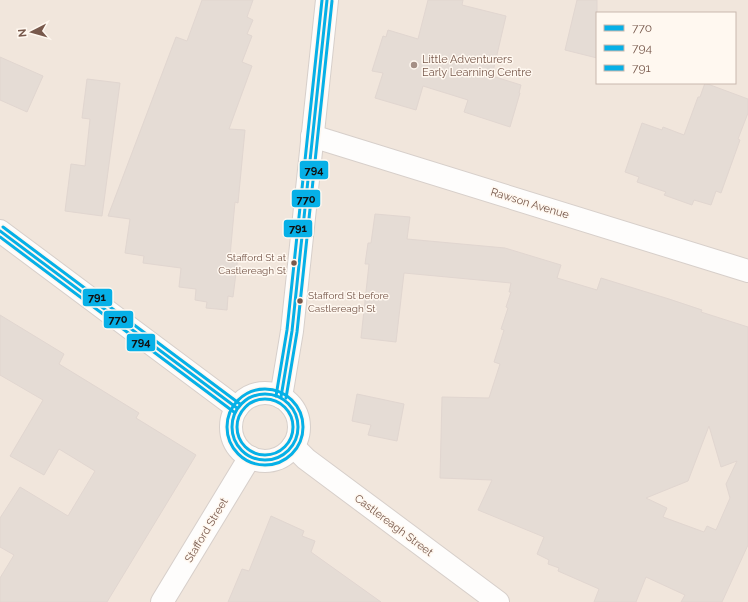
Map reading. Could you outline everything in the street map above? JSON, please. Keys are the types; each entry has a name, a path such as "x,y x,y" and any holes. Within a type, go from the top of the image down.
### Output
{"street":[{"path":"281,397 292,331 327,0"},
{"name":"Rawson Avenue","path":"312,136 748,271"},
{"path":"0,231 237,408"},
{"path":"270,394 281,397 290,405 297,416 298,435 293,446 284,455 273,460 261,461 245,454 237,446 232,436 232,419 237,408 245,400 254,395 270,394"},
{"name":"Castlereagh Street","path":"293,446 306,460 498,602"},
{"name":"Stafford Street","path":"162,602 250,457"}],"shaded area":[{"path":"0,0 748,0 748,602 0,602"}],"building":[{"path":"202,0 253,0 247,17 253,20 247,34 252,36 242,62 252,66 229,129 245,130 238,203 235,202 230,256 238,257 233,297 228,296 227,310 206,308 207,302 195,300 196,289 179,287 181,268 143,263 144,256 125,253 130,219 108,216 176,37 187,41"},
{"path":"428,0 463,0 462,5 506,16 492,76 521,85 510,127 464,112 468,100 423,86 416,110 375,98 383,73 372,71 383,36 386,37 388,30 418,39"},
{"path":"577,0 597,0 596,58 565,50"},
{"path":"0,57 43,76 27,112 0,100"},
{"path":"87,79 120,83 102,216 65,211 71,164 85,166 90,119 82,118"},
{"path":"705,84 708,84 748,99 748,113 738,139 740,140 721,193 716,191 711,205 694,200 692,205 664,195 666,192 637,182 639,177 625,172 642,123 662,130 663,127 684,135 698,97 700,97"},
{"path":"375,214 410,217 407,239 505,248 561,265 557,278 597,290 601,278 702,310 701,312 748,327 748,545 722,602 681,602 685,595 646,577 636,602 594,602 599,589 558,571 559,568 548,564 549,560 537,554 544,537 478,510 492,480 440,478 442,397 489,398 500,364 494,362 504,330 501,329 508,308 506,307 511,292 509,292 511,283 404,273 396,342 361,338 369,264 365,264 368,243 371,243","holes":["709,426 721,467 737,461 726,484 730,498 716,530 707,526 704,532 663,517 667,508 646,498 688,481"]},
{"path":"0,315 64,354 59,364 139,413 136,418 196,455 107,602 0,602 0,578 14,555 0,547 0,518 20,487 68,516 95,471 59,449 44,475 10,456 43,400 0,375"},
{"path":"357,394 404,404 397,441 368,435 371,425 352,421"},
{"path":"271,516 304,531 302,536 315,541 311,552 381,602 228,602 242,569 249,571"}],"transit line":[{"name":"791","path":"276,396 287,330 322,0"},
{"name":"770","path":"281,397 292,331 327,0"},
{"name":"794","path":"286,398 297,332 332,1"},
{"name":"791","path":"3,227 240,404"},
{"name":"770","path":"0,231 237,408"},
{"name":"794","path":"0,237 234,412"},
{"name":"794","path":"257,389 273,389 286,395 297,406 303,419 303,427 301,442 286,459 273,465 257,465 244,459 229,442 227,435 227,419 233,406 250,391 257,389"},
{"name":"770","path":"258,394 272,394 284,399 293,408 298,420 298,427 296,440 289,451 272,460 258,460 246,455 237,446 232,434 232,420 237,408 246,399 258,394"},
{"name":"791","path":"259,399 271,399 281,403 289,411 293,421 293,427 293,433 289,443 281,451 271,455 259,455 249,451 241,443 237,433 237,421 241,411 249,403 259,399"}],"place":[{"name":"Little Adventurers Early Learning Centre","path":"414,65"},
{"name":"Stafford St at Castlereagh St","path":"294,263"},
{"name":"Stafford St before Castlereagh St","path":"300,301"}]}
